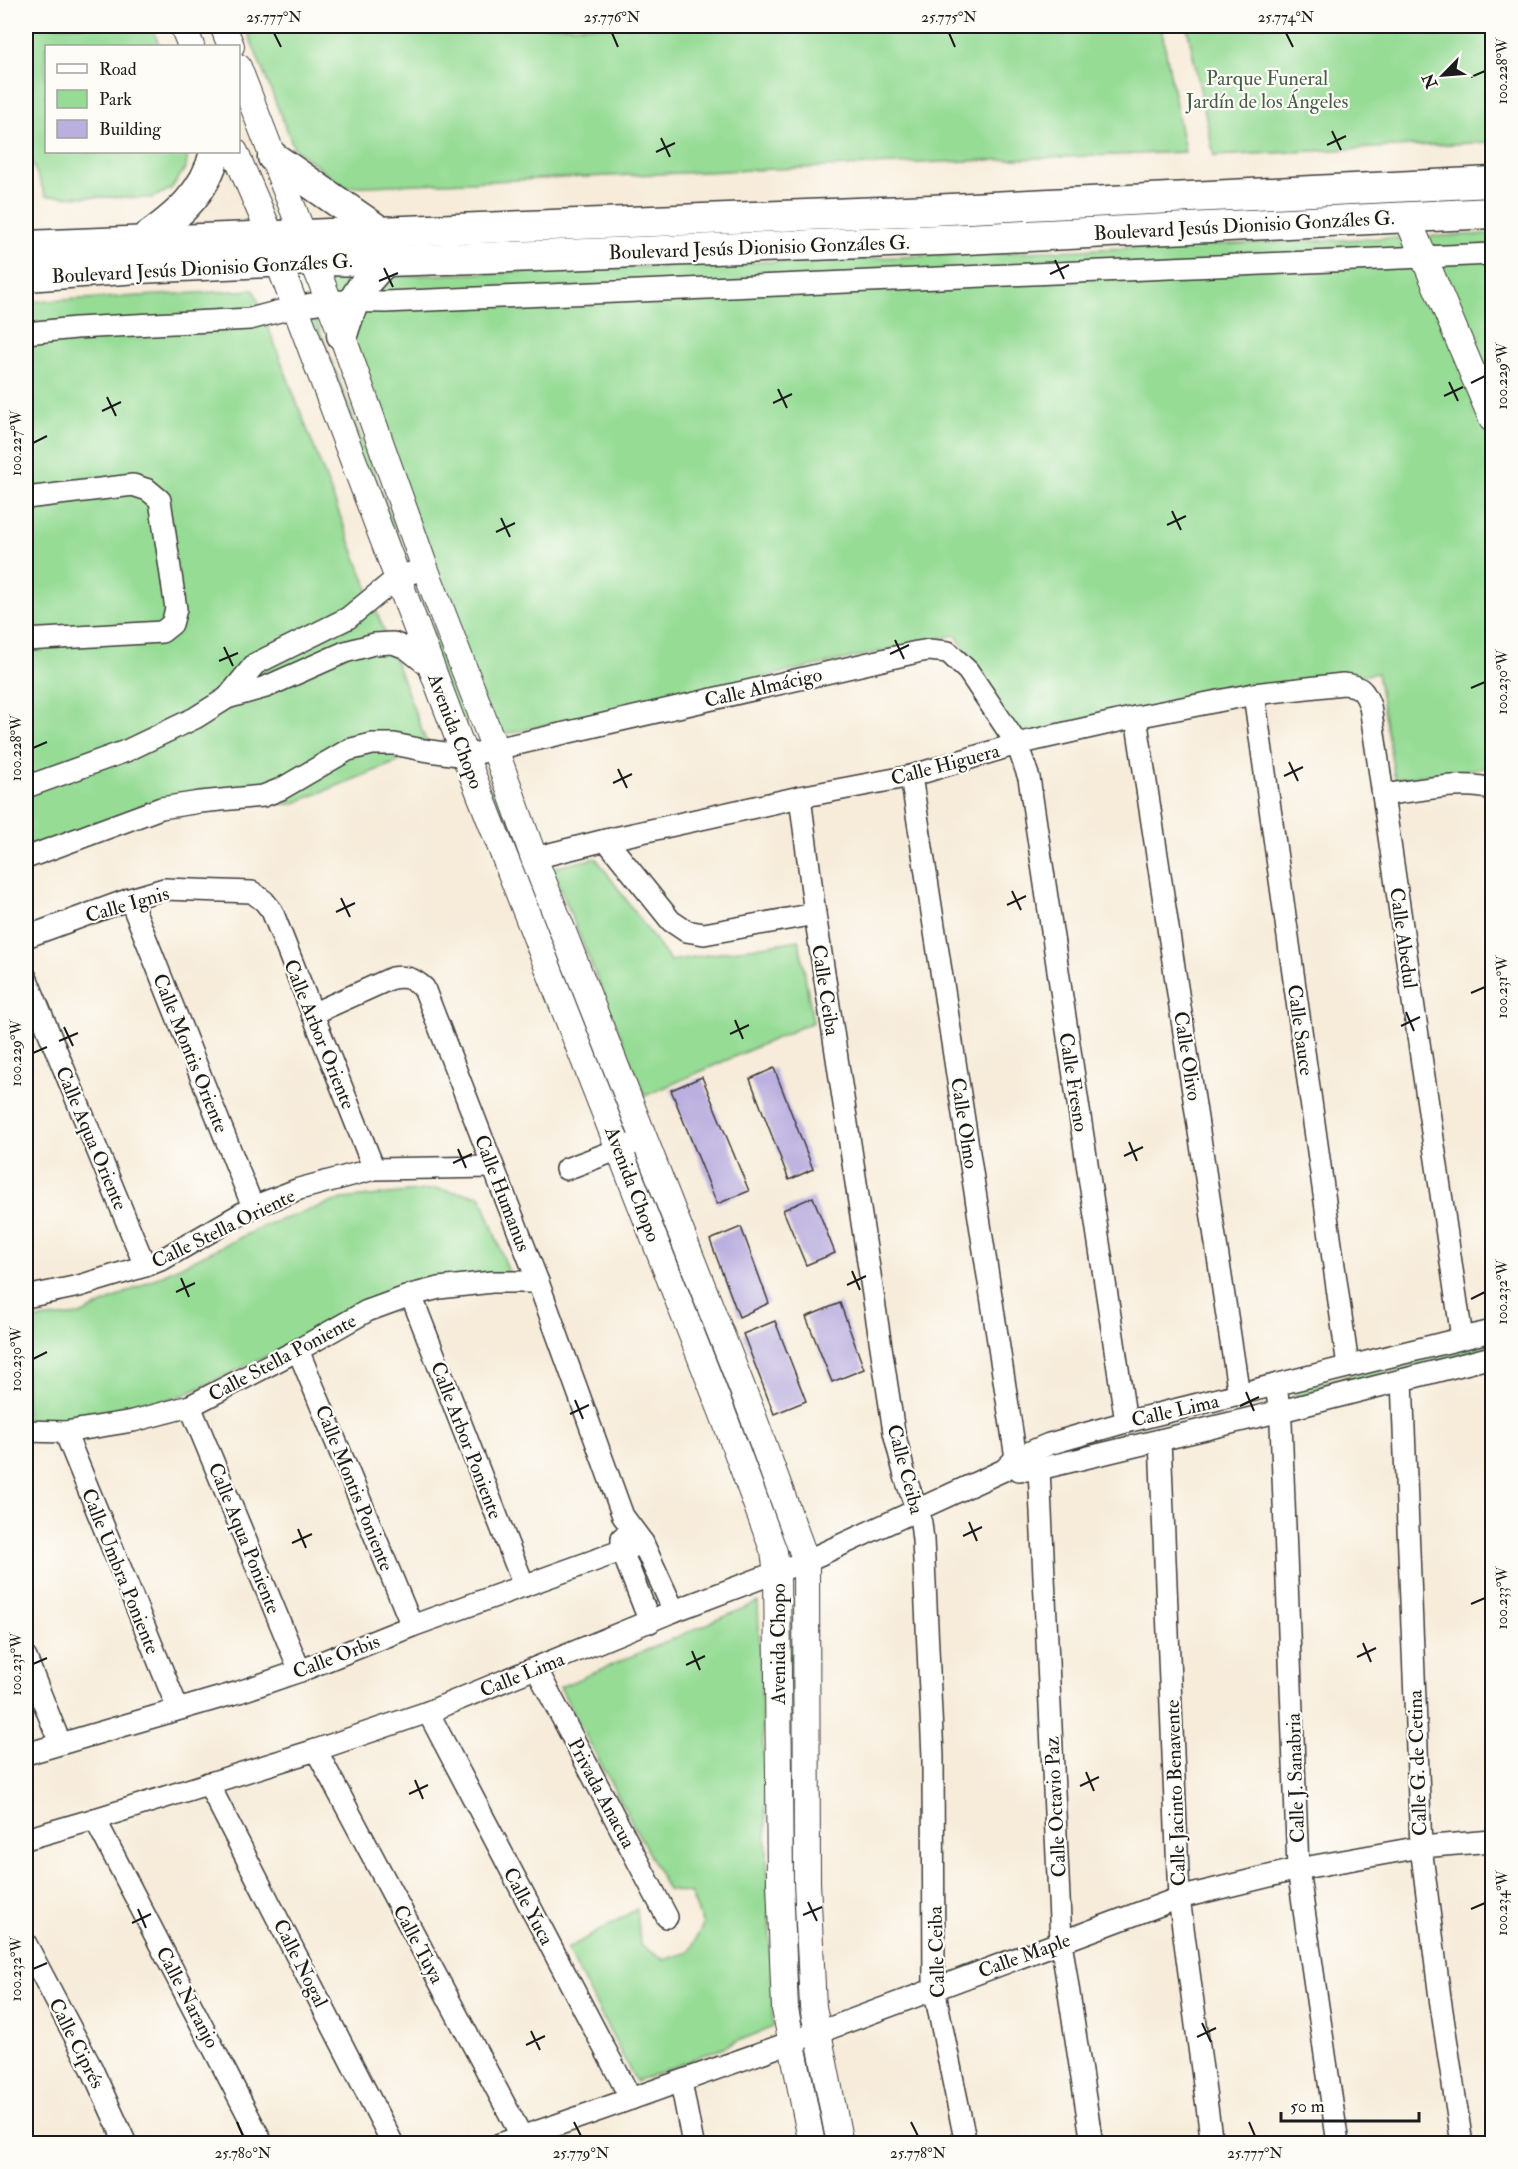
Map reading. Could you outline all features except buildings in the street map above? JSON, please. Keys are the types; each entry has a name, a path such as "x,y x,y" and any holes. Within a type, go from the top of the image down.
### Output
{"main road":[{"path":"142,241 166,224 192,200 207,177 215,153"},
{"path":"273,157 381,232"},
{"name":"Boulevard Jesús Dionisio Gonzáles G.","path":"26,246 142,241 275,248 308,247 381,232 931,210 1492,182"},
{"name":"Boulevard Jesús Dionisio Gonzáles G.","path":"308,247 385,261 966,239 1492,213"},
{"name":"Boulevard Jesús Dionisio Gonzáles G.","path":"26,276 138,268 275,248"},
{"path":"342,335 340,302 385,261"}],"street":[{"path":"183,26 191,45"},
{"path":"223,26 231,45"},
{"path":"240,72 308,247 340,302"},
{"name":"Avenida Chopo","path":"235,153 275,248 431,668 724,1417 774,1552 777,1572 780,1882 785,2009 812,2144"},
{"path":"1407,217 1492,419"},
{"path":"26,333 76,328 250,319 295,307 340,302 1492,254"},
{"name":"Avenida Chopo","path":"342,335 425,568 495,749 534,858 750,1408 806,1561 807,1882 813,2007 840,2144"},
{"path":"26,498 133,485 148,490 160,500 176,609 172,624 162,632 26,640"},
{"path":"227,698 255,664 348,618 397,578 425,568"},
{"path":"26,787 144,743 195,718 227,698 266,687 345,652 374,644 393,643 406,648 431,668"},
{"name":"Calle Almácigo","path":"465,756 929,650 948,652 958,660 968,671 1017,744"},
{"name":"Calle Higuera","path":"534,858 800,797 911,776 1017,744 1136,717 1254,694 1343,684 1358,686"},
{"name":"Calle Abedul","path":"1358,686 1363,690 1370,706 1462,1338"},
{"name":"Calle Sauce","path":"1254,694 1348,1366"},
{"name":"Calle Olivo","path":"1136,717 1239,1395"},
{"path":"26,858 162,808 263,796 281,789 348,750 372,744 394,744 465,756"},
{"name":"Calle Fresno","path":"1017,744 1029,778 1126,1422"},
{"name":"Calle Olmo","path":"911,776 1020,1467"},
{"path":"1383,795 1451,787 1482,786 1492,790"},
{"name":"Calle Ceiba","path":"800,797 815,914 894,1432 923,1540 933,1756 934,1988 966,2144"},
{"path":"606,840 671,921 686,931 704,934 815,914"},
{"name":"Calle Ignis","path":"26,937 164,889 252,892 264,901"},
{"name":"Calle Montis Oriente","path":"130,899 253,1208"},
{"name":"Calle Arbor Oriente","path":"264,901 272,911 374,1169"},
{"name":"Calle Humanus","path":"312,1014 392,978 404,976 415,980 424,988 538,1282 623,1516 643,1544 674,1611"},
{"name":"Calle Aqua Oriente","path":"26,977 145,1266"},
{"path":"566,1169 645,1140"},
{"name":"Calle Stella Oriente","path":"26,1297 79,1286 163,1259 253,1208 299,1189 374,1169 493,1167"},
{"name":"Calle Stella Poniente","path":"26,1431 65,1432 133,1421 190,1406 367,1311 411,1295 439,1288 492,1282 538,1282"},
{"name":"Calle Arbor Poniente","path":"411,1295 524,1586"},
{"name":"Calle Lima","path":"1020,1467 1049,1444 1126,1422 1492,1330"},
{"name":"Calle Montis Poniente","path":"298,1350 412,1626"},
{"name":"Calle Lima","path":"26,1839 316,1750 428,1712 674,1611 806,1561 1020,1467 1160,1440 1492,1357"},
{"name":"Calle G. de Cetina","path":"1402,1380 1421,1847 1440,1998 1462,2144"},
{"name":"Calle J. Sanabria","path":"1276,1385 1281,1411 1298,1869 1338,2144"},
{"name":"Calle Aqua Poniente","path":"190,1406 300,1671"},
{"name":"Calle Umbra Poniente","path":"65,1432 178,1709"},
{"name":"Calle Jacinto Benavente","path":"1160,1440 1179,1899 1212,2144"},
{"name":"Calle Octavio Paz","path":"1020,1467 1061,1941 1092,2144"},
{"name":"Calle Humanus","path":"623,1516 622,1551 650,1622"},
{"name":"Calle Orbis","path":"26,1754 239,1692 300,1671 412,1626 643,1544"},
{"path":"26,1658 60,1743"},
{"name":"Privada Anacua","path":"536,1668 667,1917"},
{"name":"Calle Yuca","path":"428,1712 631,2099"},
{"name":"Calle Tuya","path":"316,1750 522,2137"},
{"name":"Calle Nogal","path":"208,1783 393,2144"},
{"name":"Calle Naranjo","path":"95,1819 263,2144"},
{"name":"Calle Maple","path":"500,2144 522,2137 559,2134 631,2099 1179,1899 1298,1869 1421,1847 1492,1841"},
{"name":"Calle Ciprés","path":"26,1944 91,2067 126,2144"},
{"path":"681,2082 693,2144"}],"green space":[{"path":"26,26 151,26 160,45 45,45 45,153 188,153 186,167 171,189 152,198 46,196 26,148"},
{"path":"245,26 1161,26 1185,152 344,187 294,148"},
{"name":"Parque Funeral Jardín de los Ángeles","path":"1187,26 1492,26 1492,142 1214,156"},
{"path":"1492,234 1492,767 1395,779 1377,673 1016,735 956,635 496,736 326,279"},
{"path":"254,290 429,749 292,804 173,803 26,854 26,302"},
{"path":"315,318 469,722 461,726 305,320"},
{"path":"496,790 630,1129 620,1132 486,793"},
{"path":"596,858 670,961 799,940 813,1022 645,1096 552,868"},
{"path":"436,1189 481,1196 509,1273 412,1285 344,1309 289,1346 184,1395 111,1416 26,1424 26,1320 80,1315 266,1225 342,1199"},
{"path":"1492,1339 1492,1348 1295,1397 1293,1390"},
{"path":"758,1602 773,2027 636,2082 567,1949 637,1909 640,1945 664,1960 689,1952 703,1925 691,1894 668,1890 560,1687"},
{"path":"795,1608 803,2011 790,2017 783,1609"}]}
